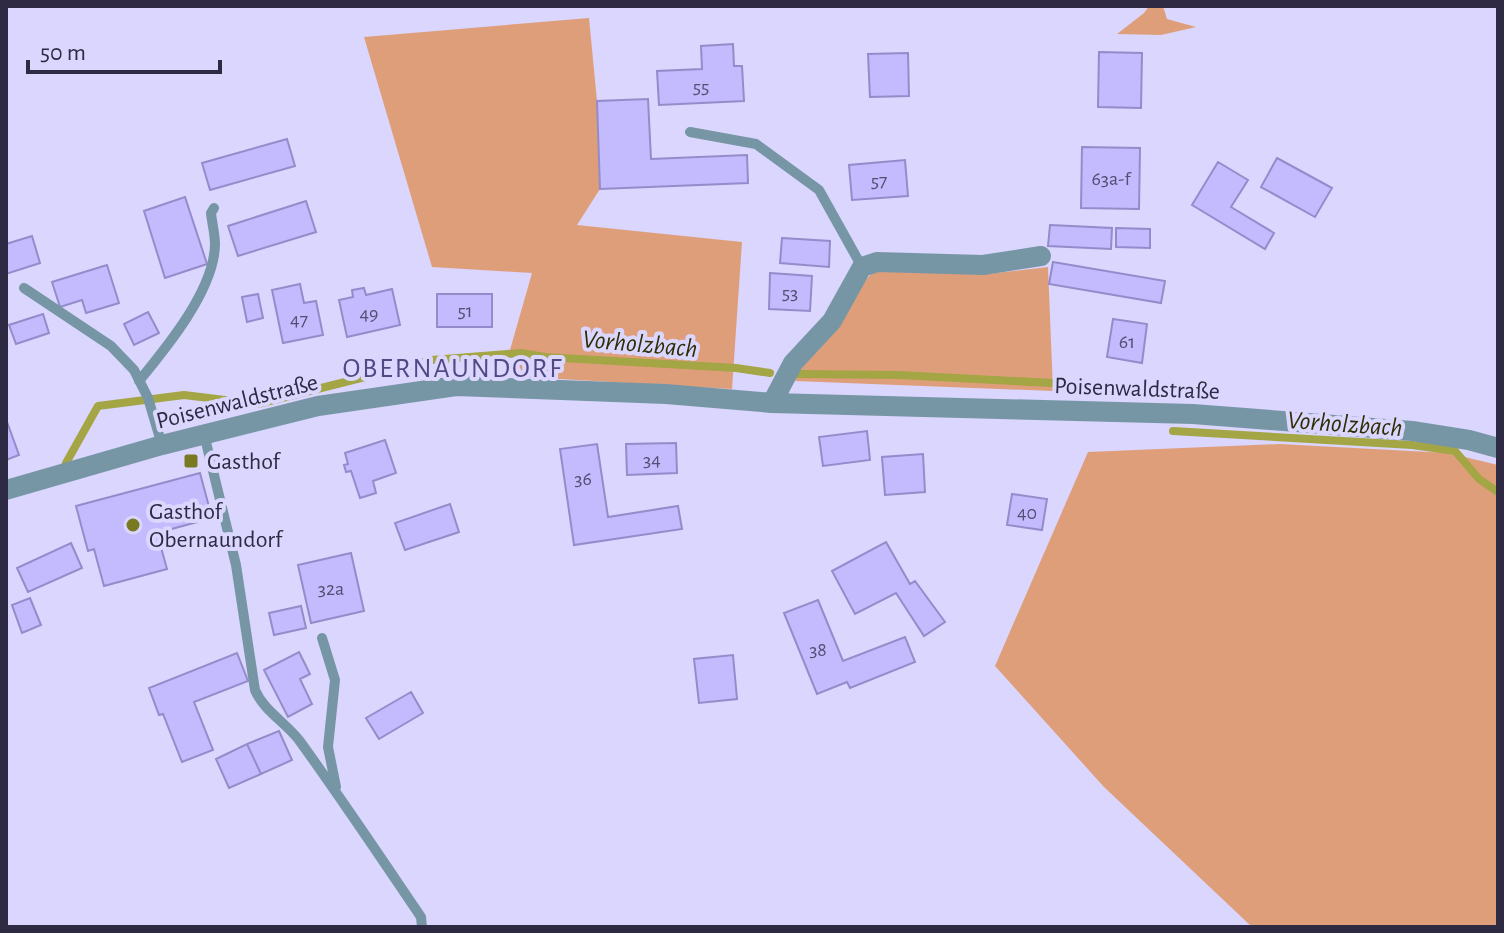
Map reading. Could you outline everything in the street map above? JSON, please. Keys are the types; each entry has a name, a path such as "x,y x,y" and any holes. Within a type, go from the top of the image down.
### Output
{"street":[{"path":"772,403 793,363 832,321 862,267 877,262 983,265 1041,256"},
{"name":"Poisenwaldstraße","path":"6,490 162,445 318,406 456,386 666,394 772,403 1193,414 1412,431 1498,448"}],"lane":[{"path":"690,132 756,144 819,190 862,267"},
{"path":"140,383 165,349 207,280 215,246 211,213 214,208"},
{"path":"24,288 111,346 134,370 150,405 162,445"},
{"path":"204,434 236,565 255,690 260,702 291,729 337,792 421,917 422,927"},
{"path":"322,638 335,680 328,747 337,792"}],"shaded area":[{"path":"1149,6 1163,6 1167,19 1196,27 1161,35 1117,34"},
{"path":"589,18 597,101 600,189 577,225 742,242 732,389 525,377 510,350 532,273 432,267 364,37"},
{"path":"1048,267 1053,391 795,381 830,323 874,271 987,274"},
{"path":"1280,444 1448,453 1498,465 1498,927 1252,927 1104,787 995,666 1088,452"}],"building":[{"path":"733,44 734,66 742,66 744,101 659,105 657,71 702,69 701,46"},
{"path":"1099,52 1142,53 1141,108 1098,107"},
{"path":"908,53 909,96 870,97 868,54"},
{"path":"648,99 651,159 747,155 748,183 600,189 597,101"},
{"path":"287,139 295,166 210,190 202,163"},
{"path":"1082,147 1140,148 1139,209 1081,208"},
{"path":"1277,158 1332,188 1315,217 1261,187"},
{"path":"905,160 908,196 852,200 849,165"},
{"path":"1218,162 1248,180 1231,207 1274,233 1265,249 1192,205"},
{"path":"185,197 207,264 165,278 144,211"},
{"path":"306,201 316,232 238,256 228,226"},
{"path":"1050,225 1112,228 1111,249 1048,246"},
{"path":"1116,228 1150,229 1150,248 1116,247"},
{"path":"32,236 40,263 6,274 6,244"},
{"path":"782,238 830,241 829,267 780,263"},
{"path":"1053,262 1165,281 1161,303 1049,284"},
{"path":"107,265 119,303 86,313 82,300 60,307 52,282"},
{"path":"770,273 812,276 810,311 769,309"},
{"path":"300,284 304,303 316,301 323,335 283,343 272,290"},
{"path":"364,288 366,295 392,289 400,325 347,337 339,300 353,297 352,290"},
{"path":"258,294 263,318 247,322 242,297"},
{"path":"437,294 492,294 492,327 437,327"},
{"path":"148,312 159,333 134,345 124,324"},
{"path":"43,314 49,333 16,344 9,325"},
{"path":"1113,319 1147,324 1142,363 1107,357"},
{"path":"6,419 19,455 6,460"},
{"path":"867,431 870,460 823,466 819,437"},
{"path":"385,440 396,473 373,481 376,493 360,498 351,471 346,472 344,465 348,464 345,453"},
{"path":"676,443 677,473 627,475 626,444"},
{"path":"597,444 608,517 678,506 682,529 574,545 560,449"},
{"path":"923,454 925,492 885,495 882,457"},
{"name":"Gasthof Obernaundorf","path":"200,473 212,518 157,533 167,569 104,586 94,549 88,551 76,506"},
{"path":"1012,494 1047,499 1042,530 1007,525"},
{"path":"450,504 459,532 405,550 395,523"},
{"path":"886,542 910,584 915,581 945,622 924,636 896,593 855,614 832,571"},
{"path":"71,543 82,568 28,592 17,568"},
{"path":"351,553 364,611 311,623 298,565"},
{"path":"30,598 41,625 22,633 12,605"},
{"path":"818,600 843,661 905,637 915,662 850,688 847,682 817,694 784,613"},
{"path":"301,606 306,628 274,635 269,613"},
{"path":"299,652 310,674 300,679 312,704 288,717 264,670"},
{"path":"237,653 248,681 194,702 213,750 182,762 149,688"},
{"path":"733,655 737,699 699,703 694,659"},
{"path":"411,692 423,713 379,739 366,718"},
{"path":"279,731 292,760 261,774 247,744"},
{"path":"247,744 261,774 229,788 216,759"}],"waterway":[{"name":"Vorholzbach","path":"66,463 98,406 184,395 258,404 432,360 521,353 770,373"},
{"name":"Vorholzbach","path":"796,374 899,375 1071,384"},
{"name":"Vorholzbach","path":"1173,431 1412,445 1455,451 1479,479 1498,492"}],"place":[{"name":"Gasthof","path":"191,461"},
{"name":"Gasthof Obernaundorf","path":"133,525"}],"district":[{"name":"OBERNAUNDORF","path":"453,367"}]}
